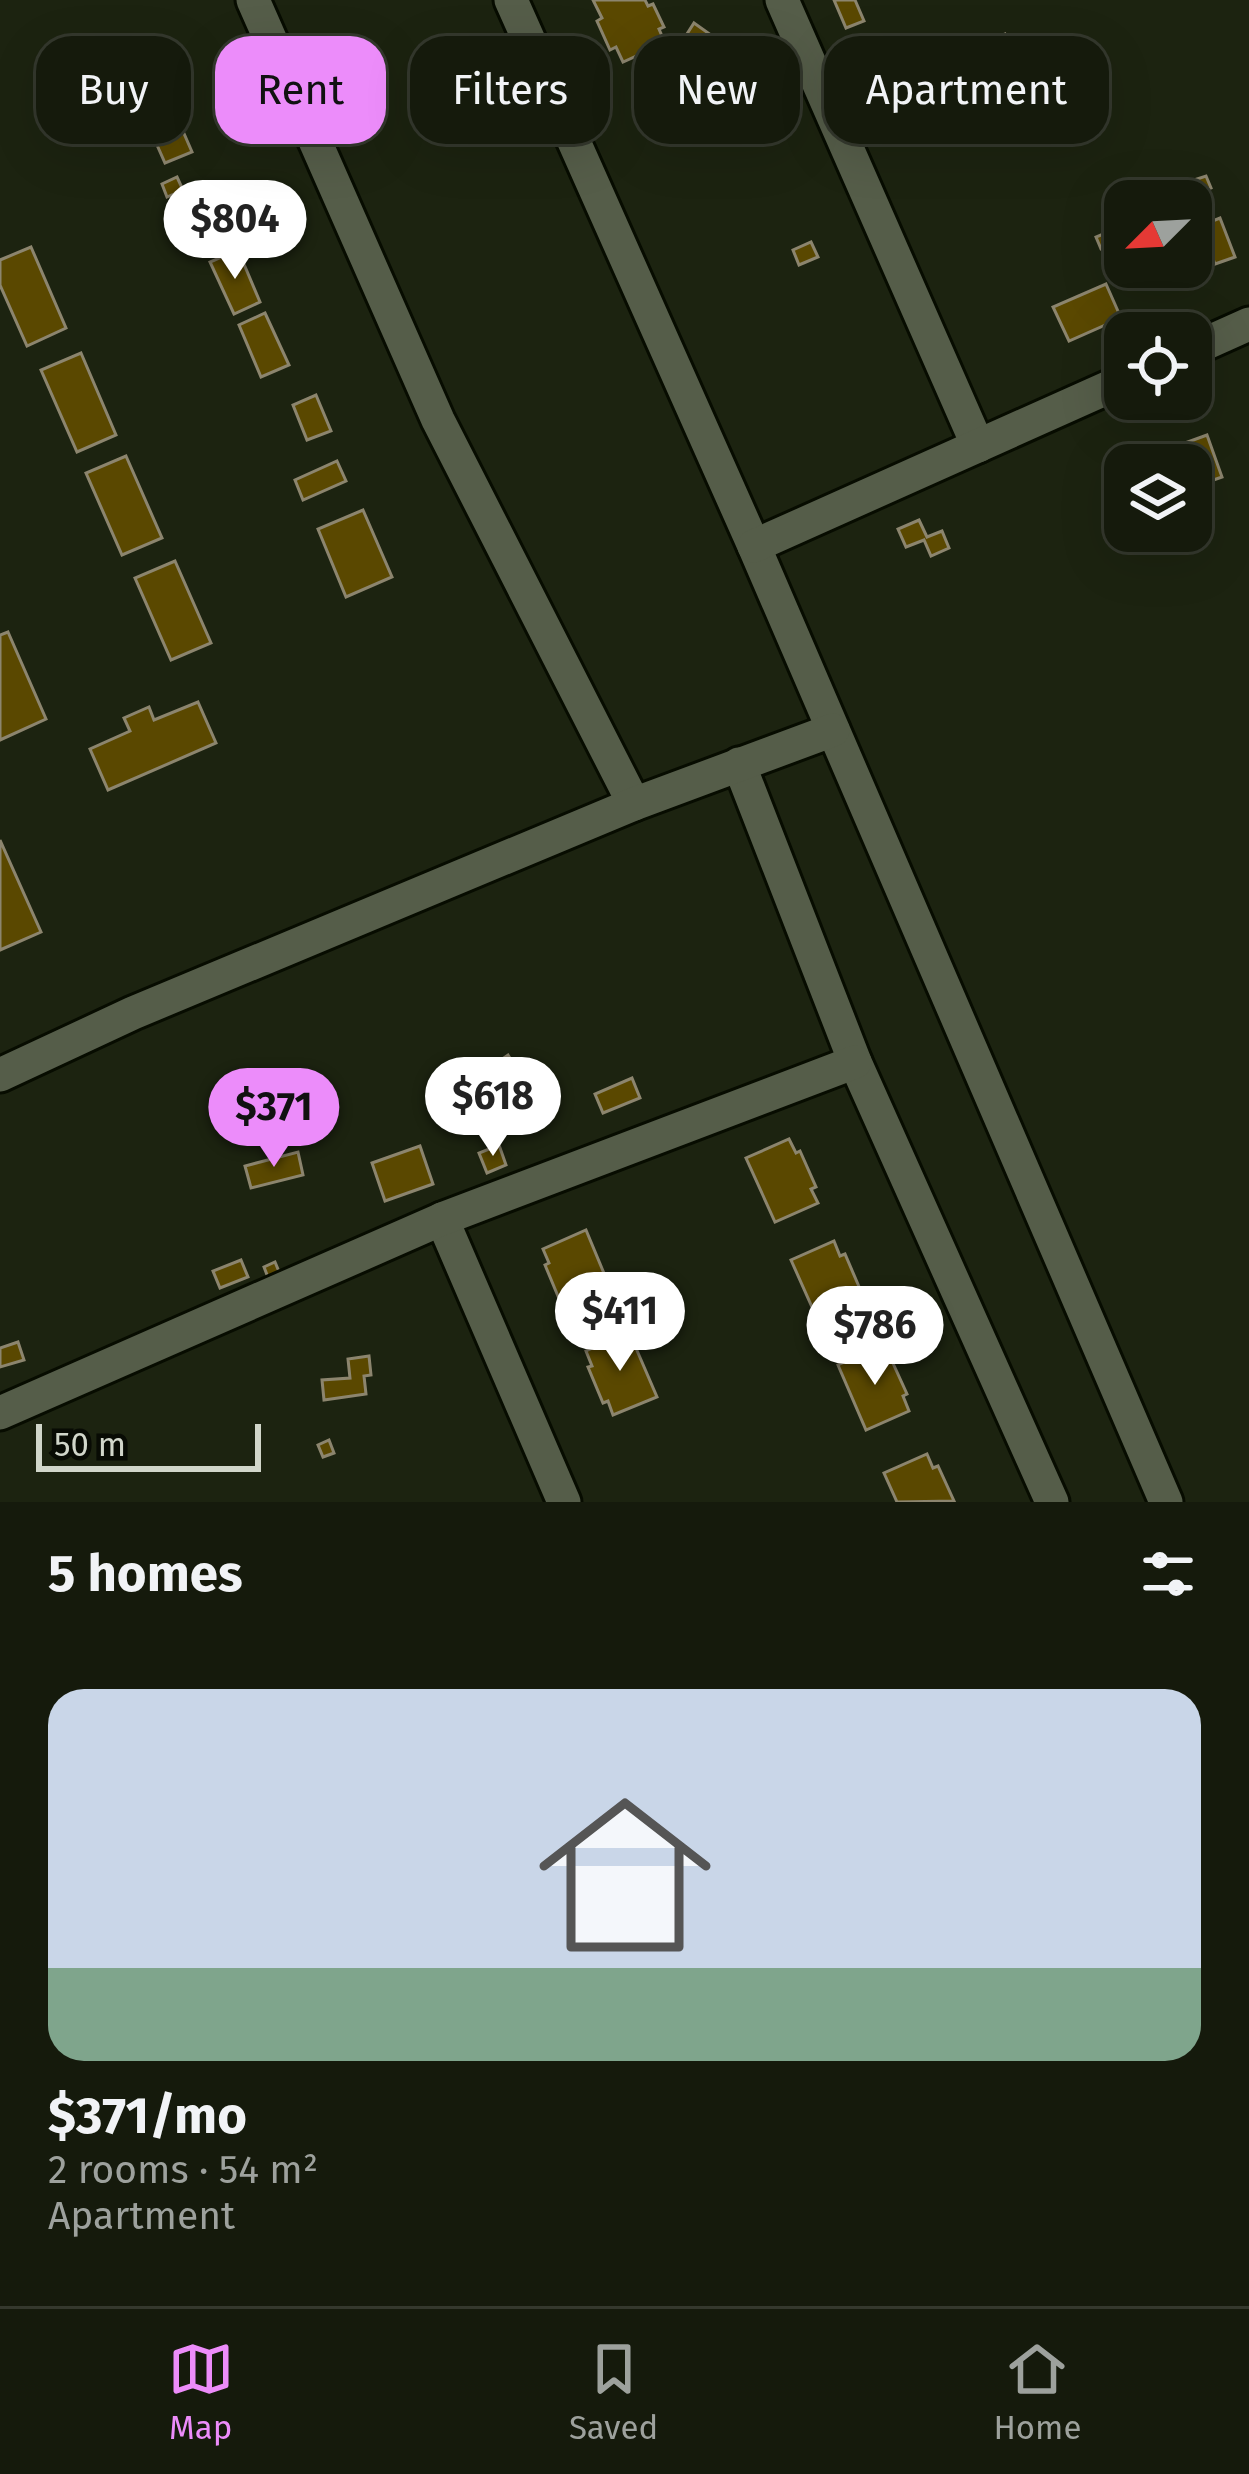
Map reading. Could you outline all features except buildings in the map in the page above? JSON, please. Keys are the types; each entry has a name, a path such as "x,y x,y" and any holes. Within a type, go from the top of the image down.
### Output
{"street":[{"path":"253,0 438,419 634,804"},
{"path":"511,0 754,546 1166,1502"},
{"path":"782,0 978,446"},
{"path":"1212,341 1249,324"},
{"path":"754,546 1104,389"},
{"path":"0,1075 154,1004 634,804 833,730"},
{"path":"739,764 855,1062 1052,1502"},
{"path":"0,1413 442,1219 855,1062"},
{"path":"442,1219 564,1502"}]}
